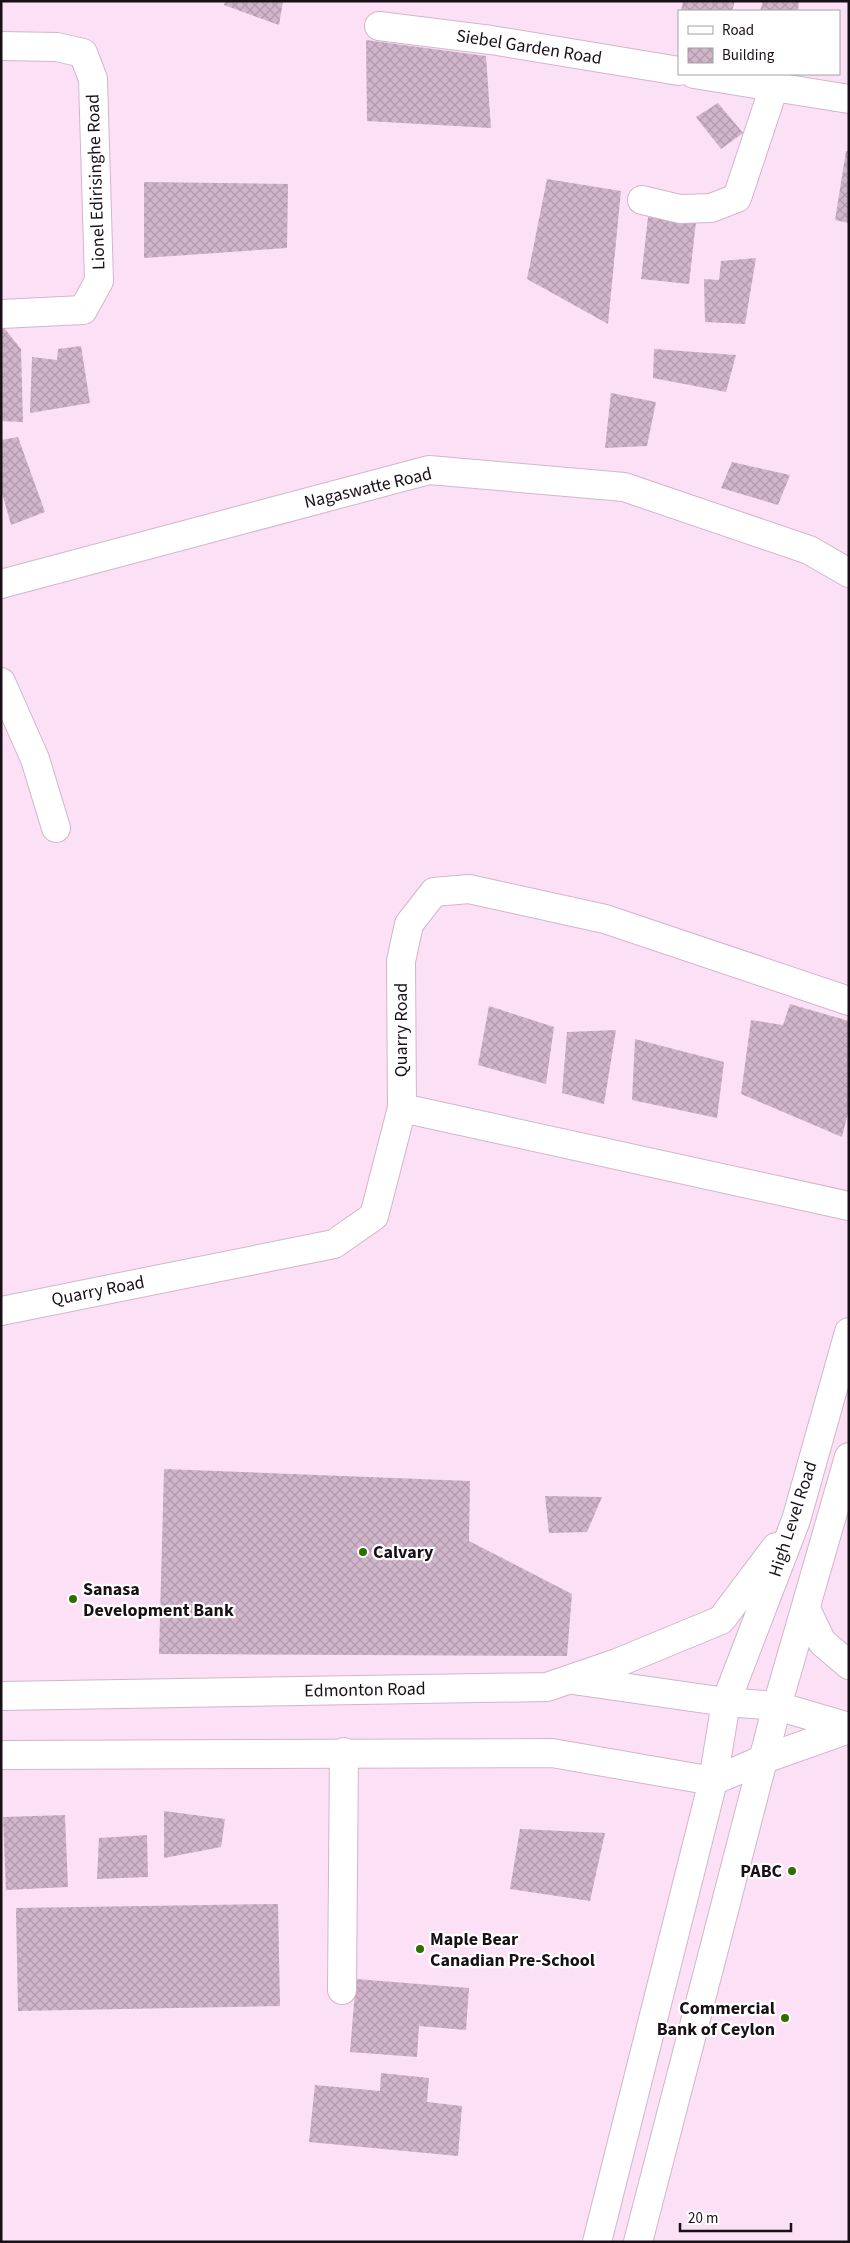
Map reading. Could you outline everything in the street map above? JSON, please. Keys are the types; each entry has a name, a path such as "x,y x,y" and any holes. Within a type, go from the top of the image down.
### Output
{"main road":[{"name":"Siebel Garden Road","path":"379,26 492,40 678,71"},
{"name":"Lionel Edirisinghe Road","path":"1,46 57,47 83,53 93,79 99,281 83,310 1,314"},
{"path":"700,75 849,99"},
{"path":"642,200 680,209 711,208 737,198 774,87"},
{"name":"Nagaswatte Road","path":"1,584 429,470 624,487 809,550 849,573"},
{"path":"1,682 34,759 56,828"},
{"name":"Quarry Road","path":"1,1311 334,1244 374,1216 402,1108 401,961 409,924 434,892 469,889 605,919 849,1001"},
{"path":"402,1108 849,1206"},
{"name":"High Level Road","path":"597,2242 713,1781 726,1702 796,1520 849,1332"},
{"name":"High Level Road","path":"638,2242 777,1706 849,1457"},
{"path":"569,1680 617,1663 721,1620 796,1520"},
{"path":"806,1609 822,1642 849,1665"},
{"name":"Edmonton Road","path":"1,1696 546,1687 569,1680 726,1702 777,1706 849,1728"},
{"path":"1,1755 344,1752 552,1753 713,1781 764,1759 849,1728"},
{"path":"342,1990 344,1752"}],"building":[{"path":"225,1 283,1 279,25 224,5"},
{"path":"683,1 735,1 732,10 681,10"},
{"path":"763,1 799,1 798,10 760,10"},
{"path":"366,40 486,56 491,128 367,121"},
{"path":"718,103 743,133 721,149 696,117"},
{"path":"846,151 849,151 849,223 835,220"},
{"path":"547,179 621,191 608,324 527,279"},
{"path":"144,182 288,184 287,248 144,258"},
{"path":"648,217 696,222 689,284 641,279"},
{"path":"756,258 745,324 705,322 704,279 719,280 721,261"},
{"path":"1,324 21,349 23,422 1,421"},
{"path":"81,346 90,403 30,413 32,357 57,360 58,349"},
{"path":"654,349 736,355 726,392 653,378"},
{"path":"611,393 656,402 647,446 605,448"},
{"path":"18,437 45,512 11,525 1,489 1,440"},
{"path":"732,462 790,475 778,505 721,488"},
{"path":"790,1004 849,1021 849,1109 842,1137 741,1094 751,1020 783,1025"},
{"path":"489,1006 554,1027 546,1084 478,1065"},
{"path":"616,1030 604,1104 562,1093 567,1032"},
{"path":"635,1039 724,1062 717,1118 632,1100"},
{"path":"164,1469 470,1481 469,1541 572,1594 567,1656 159,1654"},
{"path":"545,1496 602,1497 587,1532 549,1533"},
{"path":"164,1811 225,1819 221,1847 164,1858"},
{"path":"65,1815 68,1887 6,1890 3,1817"},
{"path":"520,1829 605,1833 590,1901 510,1889"},
{"path":"147,1835 148,1877 97,1879 99,1838"},
{"path":"278,1904 280,2006 18,2011 16,1908"},
{"path":"356,1979 469,1988 466,2030 419,2026 417,2057 350,2052"},
{"path":"381,2073 429,2078 427,2102 462,2106 458,2156 309,2142 315,2085 380,2091"}],"place":[{"name":"Calvary","path":"363,1552"},
{"name":"Sanasa Development Bank","path":"73,1599"},
{"name":"PABC","path":"792,1871"},
{"name":"Maple Bear Canadian Pre-School","path":"420,1949"},
{"name":"Commercial Bank of Ceylon","path":"785,2018"}]}
